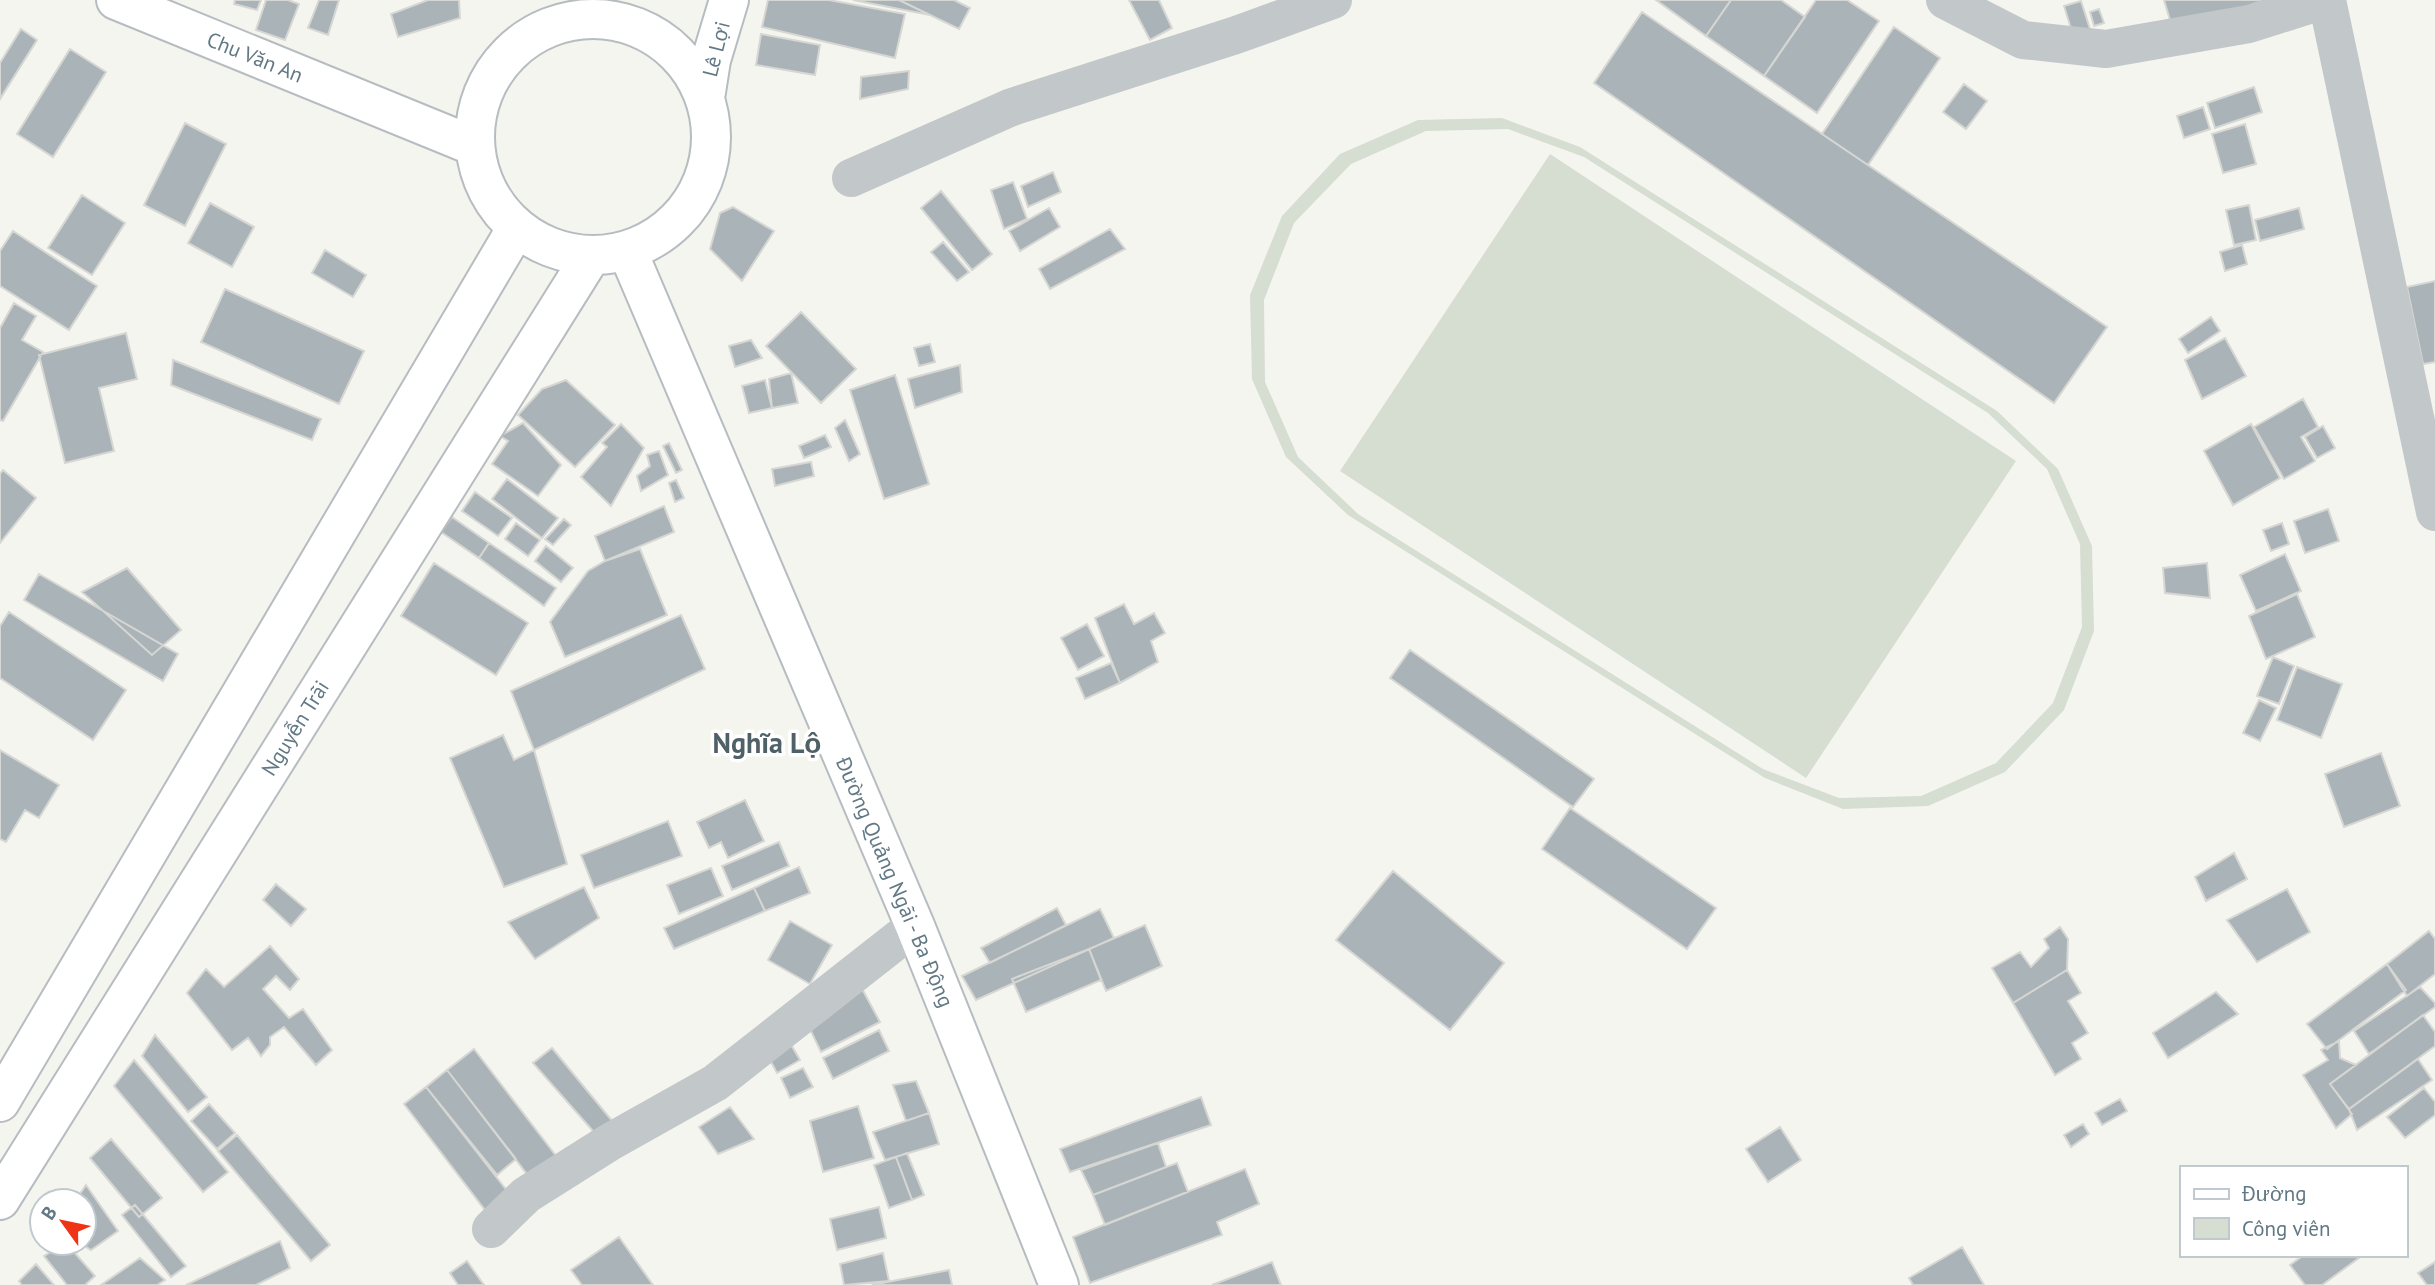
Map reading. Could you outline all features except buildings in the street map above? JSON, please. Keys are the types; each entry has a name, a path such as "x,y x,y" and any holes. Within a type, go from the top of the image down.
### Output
{"main road":[{"name":"Chu Văn An","path":"116,0 474,146"},
{"name":"Lê Lợi","path":"705,98 711,60 729,0"},
{"path":"619,9 639,27 667,44 690,68 705,98 711,140 706,171 693,200 665,231 609,253 564,253 539,244 516,229 486,192 474,146 477,110 490,77 536,15 573,19 619,9"},
{"path":"0,1102 516,229"},
{"name":"Đường Quảng Ngãi - Ba Động","path":"609,253 915,926 1059,1285"},
{"name":"Nguyễn Trãi","path":"0,1200 609,253"}],"street":[{"path":"851,177 1012,107 1236,35 1333,0"},
{"path":"1945,0 2023,40 2106,49 2249,24 2326,0 2425,412 2435,512"},
{"path":"491,1229 526,1195 610,1142 715,1083 915,926"}],"green space":[{"path":"1502,118 1580,147 1997,411 2058,469 2092,546 2094,631 2064,710 2005,772 1928,806 1843,809 1765,778 1348,515 1286,457 1252,379 1250,295 1282,216 1340,154 1418,120","holes":["1508,129 1584,157 1988,413 2047,469 2080,544 2082,627 2053,703 1996,763 1921,796 1839,798 1763,769 1358,514 1298,457 1265,382 1264,300 1294,223 1351,164 1426,131"]},
{"path":"1550,154 2016,461 1806,778 1340,471"}],"district":[{"name":"Nghĩa Lộ","path":"767,742"}]}
